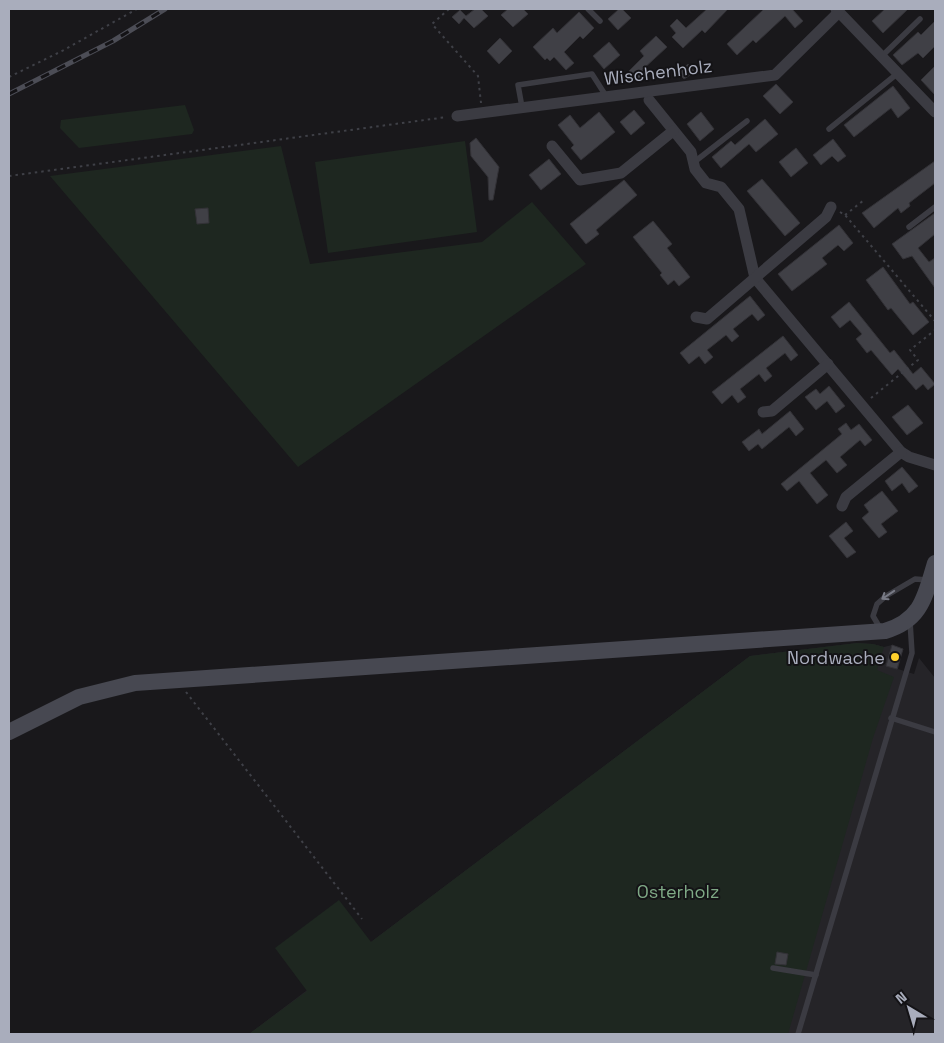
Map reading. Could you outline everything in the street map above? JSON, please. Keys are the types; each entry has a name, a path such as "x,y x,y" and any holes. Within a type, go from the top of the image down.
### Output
{"main road":[{"path":"9,732 79,697 135,682 884,632 910,619 922,605 933,583 935,562"}],"street":[{"name":"Wischenholz","path":"457,116 774,74 838,10"},
{"path":"838,10 935,112"},
{"path":"649,100 691,152 695,169 706,183 721,188 739,209 755,278 901,452 909,457 935,465"},
{"path":"552,146 580,180 621,174 673,131"},
{"path":"696,317 707,319 826,217 830,207"},
{"path":"763,412 772,411 828,364"},
{"path":"842,506 846,497 901,452"}],"lane":[{"path":"588,9 600,21"},
{"path":"882,56 920,19"},
{"path":"829,129 898,73"},
{"path":"522,107 518,85 592,74 606,96"},
{"path":"694,163 747,121"},
{"path":"910,226 935,207"},
{"path":"884,632 878,626 873,616 877,604 915,579 923,578 933,583"},
{"path":"798,1034 912,653 910,619"},
{"path":"892,718 935,732"},
{"path":"773,968 816,975"}],"path":[{"path":"9,77 62,51 137,9"},
{"path":"449,9 432,24 478,76 482,112"},
{"path":"9,176 457,116"},
{"path":"845,214 864,200"},
{"path":"830,207 845,214 935,322"},
{"path":"861,405 918,360 910,350 935,330"},
{"path":"180,678 196,708 362,919"}],"shaded area":[{"name":"Osterholz","path":"857,643 884,647 892,645 903,649 898,669 914,674 919,658 935,678 935,1034 249,1034 750,656"}],"green space":[{"path":"185,105 194,130 192,134 79,148 60,128 61,120"},
{"path":"465,141 477,232 328,253 315,162"},
{"path":"281,146 310,264 482,242 532,202 586,264 298,467 50,176"},
{"name":"Osterholz","path":"857,643 884,647 877,670 894,677 873,738 788,1034 249,1034 307,991 275,948 339,900 371,942 750,656"}],"building":[{"path":"475,9 481,9 488,16 474,28 464,18 459,24 452,17 460,10 466,16"},
{"path":"508,9 523,9 528,14 513,27 501,15"},
{"path":"619,9 622,9 631,18 618,30 608,19"},
{"path":"707,9 728,9 705,33 702,30 683,48 672,37 676,33 670,26 677,19 686,28"},
{"path":"764,9 792,9 803,21 795,28 785,16 756,43 753,40 737,55 727,44"},
{"path":"885,9 908,9 883,33 872,21"},
{"path":"579,12 594,28 583,39 580,36 564,52 574,63 566,70 554,57 550,61 547,58 545,60 533,47 553,28 557,33"},
{"path":"935,21 935,46 923,58 918,53 902,65 893,55 918,32 921,35"},
{"path":"656,36 667,47 642,70 646,74 639,81 629,71 644,56 640,51"},
{"path":"500,38 512,51 499,64 487,51"},
{"path":"609,42 620,55 604,69 593,56"},
{"path":"688,64 695,72 684,79 678,73"},
{"path":"935,66 935,95 921,80"},
{"path":"776,84 793,102 780,114 763,96"},
{"path":"893,86 910,108 898,118 891,108 854,137 844,125"},
{"path":"634,110 645,123 631,135 620,122"},
{"path":"599,112 615,132 581,160 571,148 574,145 558,125 570,115 580,128"},
{"path":"701,112 714,129 700,141 687,124"},
{"path":"765,119 778,134 756,152 749,144 721,168 712,157 731,141 735,145"},
{"path":"476,138 499,167 493,200 489,200 488,177 471,156 470,143"},
{"path":"833,139 846,156 838,162 832,156 821,165 813,155"},
{"path":"796,148 808,163 791,177 779,162"},
{"path":"549,159 561,174 541,190 529,175"},
{"path":"935,161 935,183 909,203 910,206 901,213 898,208 874,228 862,213"},
{"path":"762,179 800,223 785,236 747,191"},
{"path":"624,180 637,195 596,230 599,234 586,244 570,224"},
{"path":"208,208 209,223 197,224 195,209"},
{"path":"935,213 935,234 918,248 929,262 935,258 935,288 912,256 903,259 892,244"},
{"path":"653,221 672,244 667,248 690,277 679,286 674,280 668,285 660,275 662,273 633,237"},
{"path":"839,225 853,243 844,251 838,245 822,258 827,264 792,291 778,274"},
{"path":"883,267 910,304 913,302 929,322 913,335 891,308 888,310 866,280"},
{"path":"750,296 765,315 758,321 752,314 733,329 739,336 732,342 726,335 707,350 713,357 705,364 699,356 689,364 680,353"},
{"path":"849,302 890,353 894,350 913,374 921,367 935,384 928,390 923,384 916,390 898,369 892,375 871,350 867,353 856,339 862,334 850,320 840,328 831,317"},
{"path":"783,336 798,355 791,361 785,353 766,368 772,376 765,382 759,374 740,389 746,397 738,403 732,395 722,404 712,392"},
{"path":"829,386 845,406 836,413 827,401 816,410 805,397 816,389 820,394"},
{"path":"908,405 923,423 907,435 892,417"},
{"path":"790,411 804,429 796,436 789,427 762,449 758,444 749,451 742,442 759,429 762,434"},
{"path":"846,423 851,430 859,424 872,440 865,446 860,440 840,457 847,465 837,473 826,460 810,473 828,495 817,504 799,481 787,491 781,484 842,434 838,429"},
{"path":"902,467 918,486 909,493 902,483 892,491 885,481"},
{"path":"882,491 898,511 881,524 887,532 879,538 862,518 869,512 864,505"},
{"path":"846,522 853,531 844,538 856,552 847,558 829,536"},
{"name":"Nordwache","path":"892,645 903,649 897,669 886,666"},
{"path":"777,952 788,954 786,965 775,964"}],"railway":[{"path":"9,94 113,41 165,9"}],"place":[{"name":"Nordwache","path":"895,657"}]}
